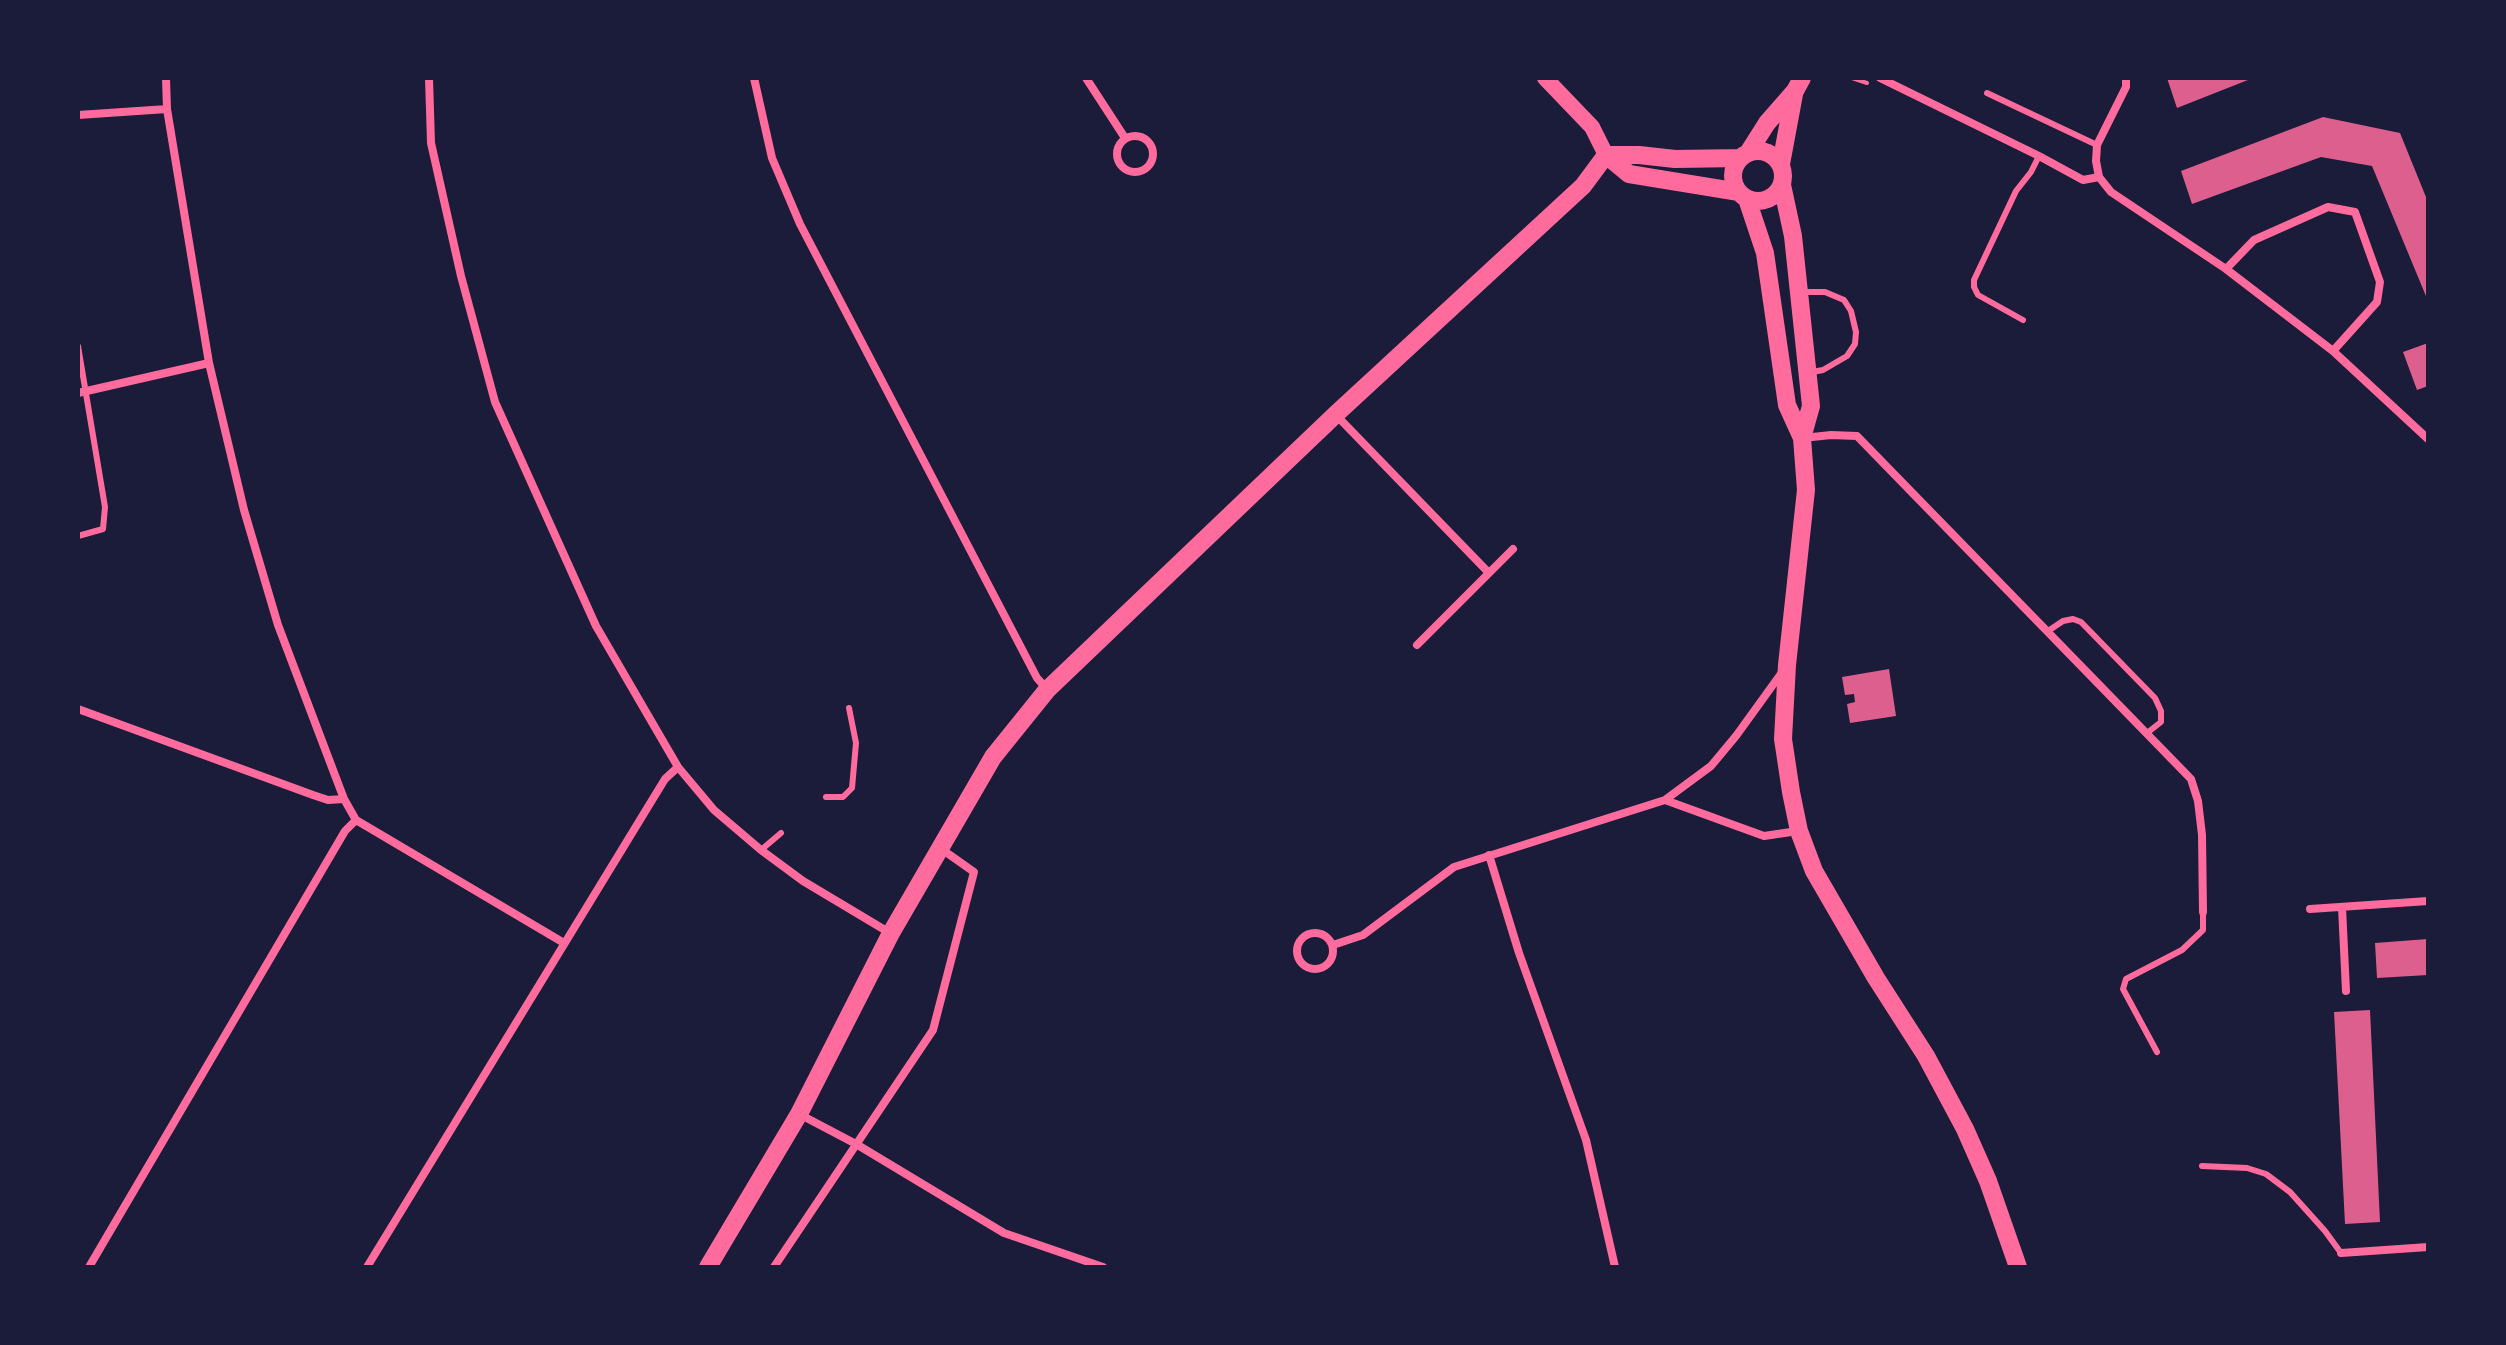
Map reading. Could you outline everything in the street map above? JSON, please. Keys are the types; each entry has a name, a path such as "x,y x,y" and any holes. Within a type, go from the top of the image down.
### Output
{"main road":[{"path":"1545,78 1592,127 1606,155 1629,174 1767,200 1782,185"},
{"path":"1798,85 1767,123 1733,174 1765,253 1787,405 1802,438 1806,490 1787,665 1783,739 1799,831 1814,871 1926,1056 1965,1129 1988,1181 2018,1267"},
{"path":"1781,164 1798,85"},
{"path":"1606,155 1675,159 1766,152 1781,164 1784,174 1782,185 1793,236 1811,406 1802,438"},
{"path":"708,1267 799,1114 891,933 993,757 1047,690 1336,414 1583,186 1606,155"}],"street":[{"path":"166,78 167,109 209,363 244,510 278,625 344,799 356,820 564,943"},
{"path":"429,78 431,143 461,276 495,402 596,626 678,767 714,810 803,881 891,933"},
{"path":"754,78 772,158 800,224 1037,678 1047,690"},
{"path":"1086,78 1125,138"},
{"path":"1878,78 2083,180 2099,177"},
{"path":"2126,78 2126,87 2097,145 2099,177 2111,192 2226,269 2333,351 2426,432"},
{"path":"78,115 167,109"},
{"path":"1134,135 1143,137 1151,144 1154,152 1152,162 1145,169 1137,172 1127,170 1120,164 1117,155 1125,138 1134,135"},
{"path":"2226,269 2254,240 2328,207 2355,212 2380,282 2377,302 2333,351"},
{"path":"82,393 209,363"},
{"path":"1336,414 1489,573"},
{"path":"1802,438 1857,436 2191,779 2198,801 2204,861 2203,912"},
{"path":"1417,645 1513,549"},
{"path":"1333,945 1363,935 1454,867 1665,800 1711,766 1787,665"},
{"path":"78,709 313,795 328,800 344,799"},
{"path":"367,1267 665,779 678,767"},
{"path":"1665,800 1764,836 1799,831"},
{"path":"89,1267 345,831 356,820"},
{"path":"774,1267 933,1030 974,872 940,848"},
{"path":"1489,855 1519,953 1586,1140 1615,1267"},
{"path":"2310,909 2428,901"},
{"path":"2342,907 2346,991"},
{"path":"1317,933 1327,937 1333,945 1333,956 1328,965 1319,970 1308,969 1300,962 1297,952 1299,942 1307,935 1317,933"},
{"path":"799,1114 856,1144 1004,1233 1103,1267"},
{"path":"2341,1253 2428,1247"}],"lane":[{"path":"1987,93 2097,145"},
{"path":"2023,320 1978,295 1974,280 2016,191 2039,156"},
{"path":"1798,293 1825,292 1844,300 1851,311 1856,332 1853,348 1847,356 1823,370 1806,373"},
{"path":"78,346 82,393 105,507 103,529 78,536"},
{"path":"2048,631 2063,621 2073,619 2081,622 2155,698 2161,711 2161,722 2147,733"},
{"path":"826,797 843,797 852,788 856,743 849,708"},
{"path":"761,850 781,833"},
{"path":"2157,1052 2123,989 2126,979 2182,950 2203,930 2203,912"},
{"path":"2202,1166 2247,1168 2266,1174 2298,1200 2341,1253"}],"path":[{"path":"1852,78 1869,84 1878,78"}],"building":[{"path":"2167,78 2253,78 2177,108"},
{"path":"2323,117 2400,133 2428,202 2428,301 2372,166 2321,157 2192,204 2181,171"},
{"path":"2428,343 2428,386 2417,390 2403,352"},
{"path":"1889,669 1896,716 1850,723 1847,704 1855,702 1854,694 1845,695 1842,677"},
{"path":"2428,939 2428,975 2377,978 2375,943"},
{"path":"2370,1010 2380,1222 2345,1224 2334,1012"}]}
